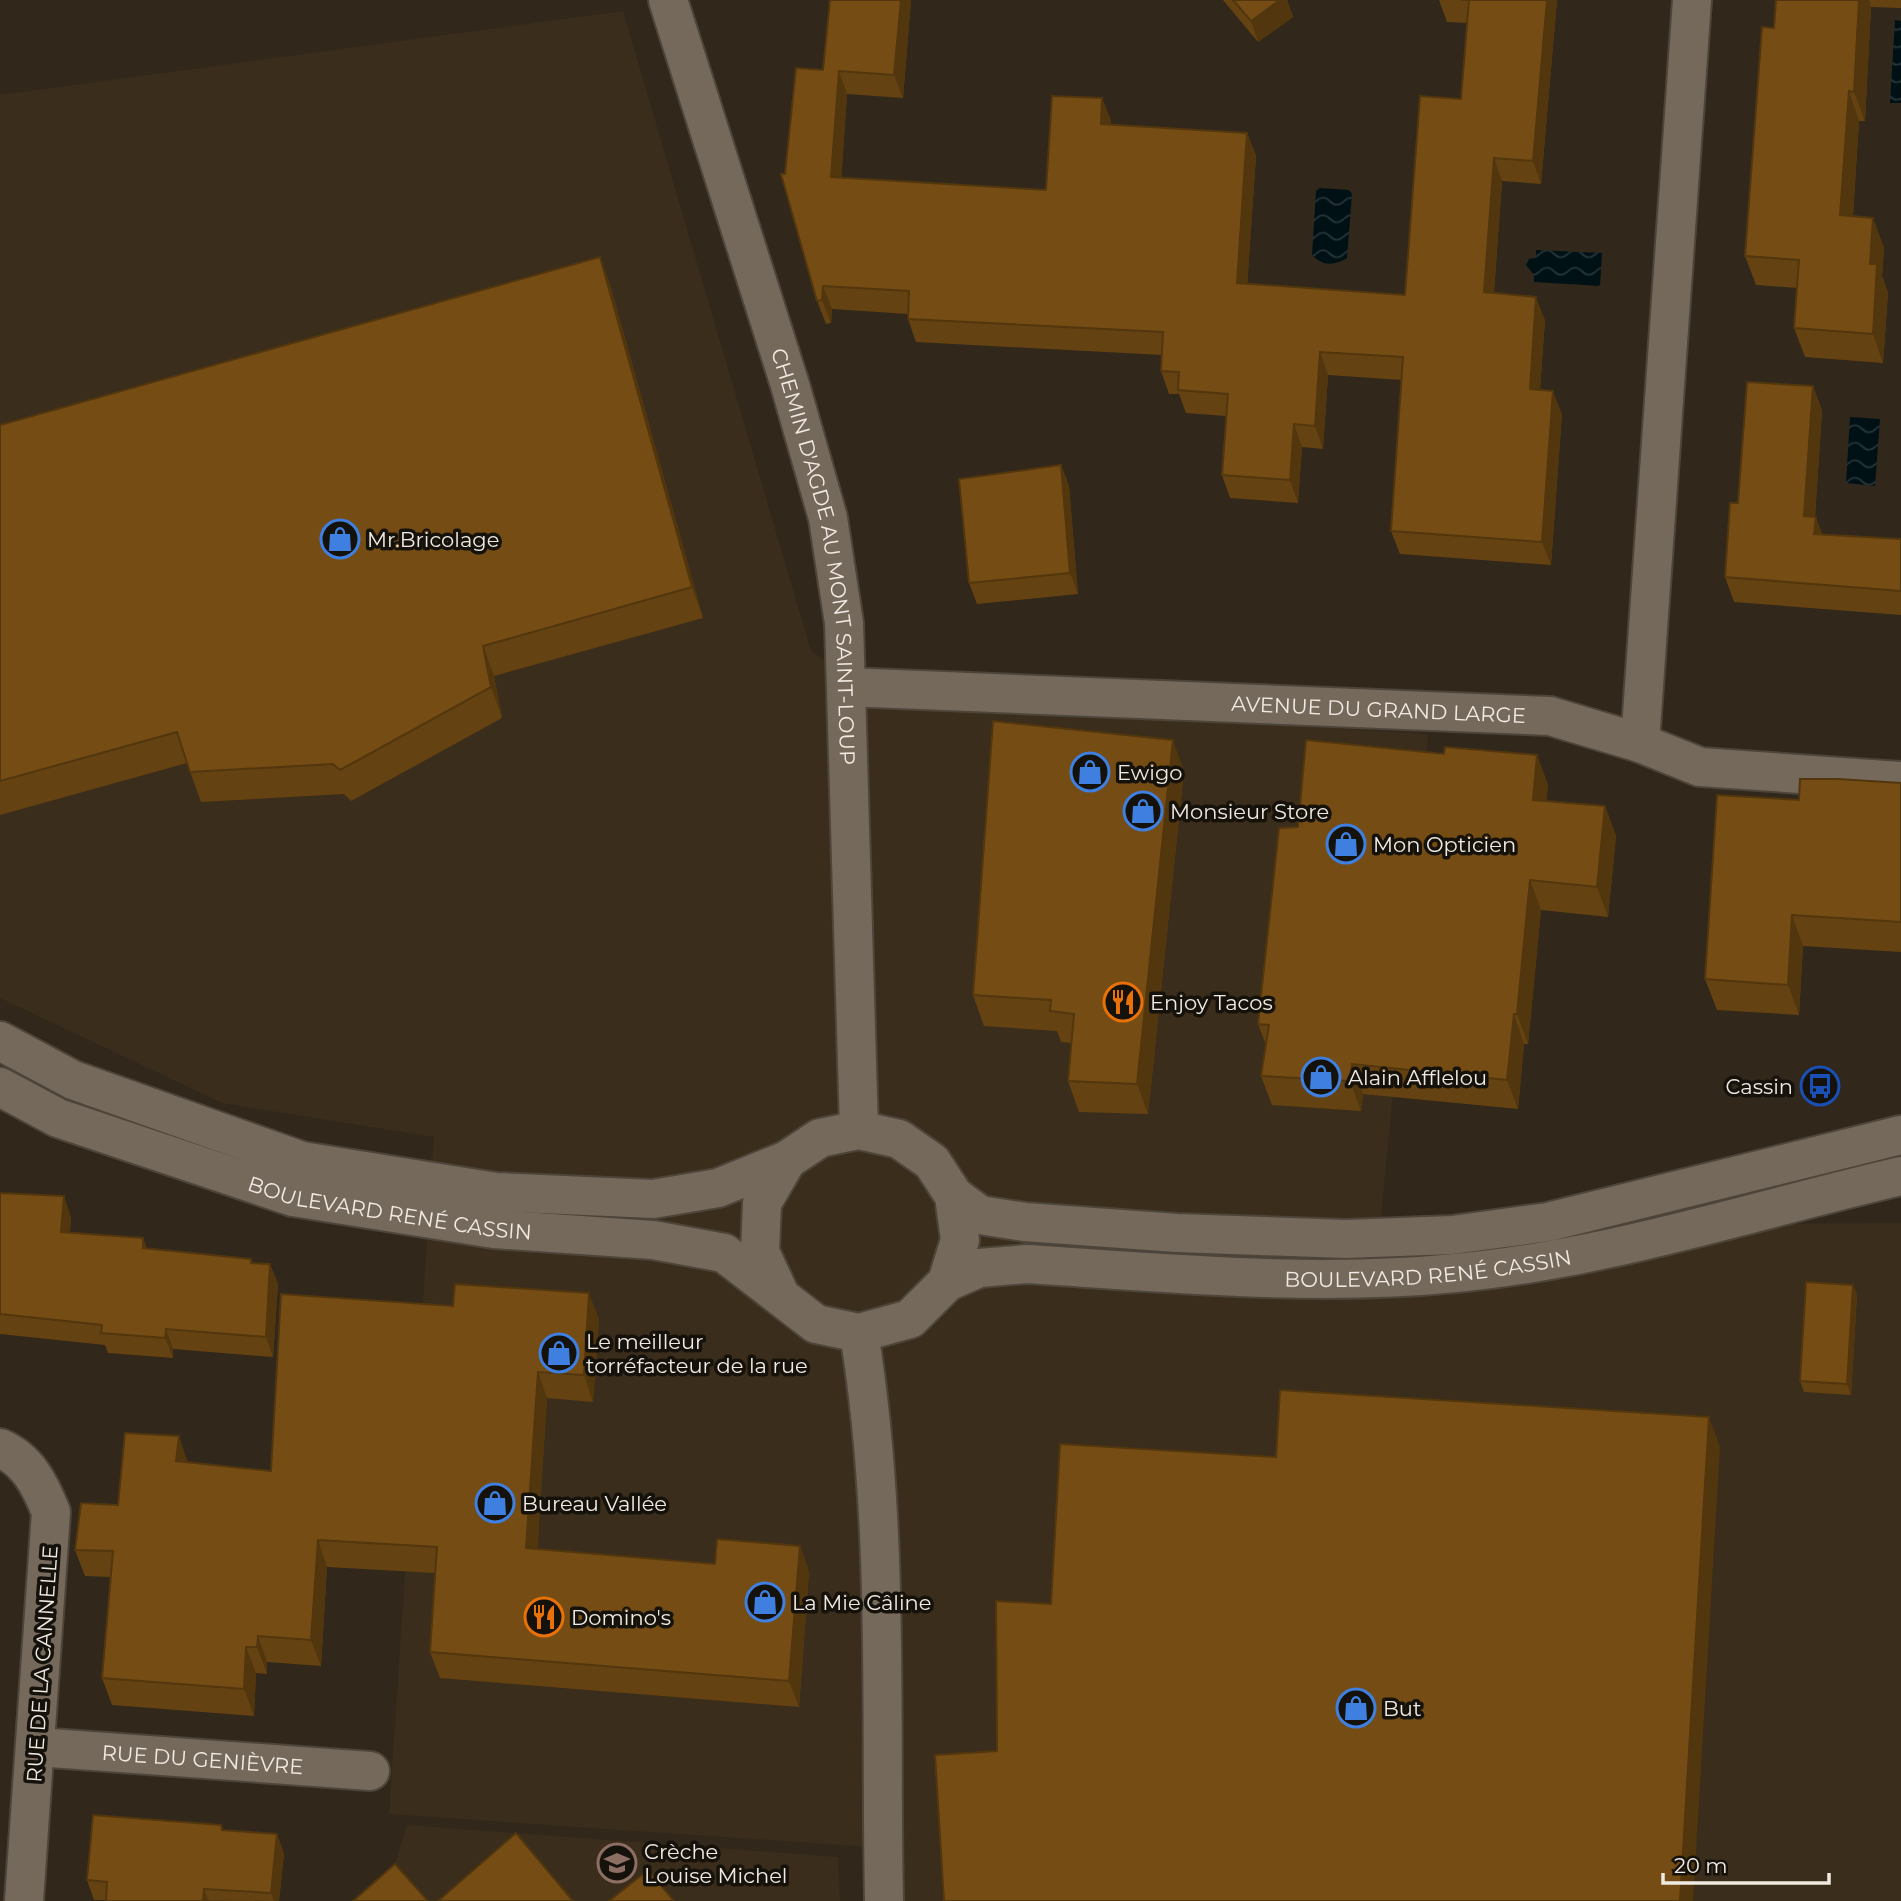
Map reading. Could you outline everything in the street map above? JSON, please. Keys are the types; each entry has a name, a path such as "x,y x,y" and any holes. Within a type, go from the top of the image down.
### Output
{"street":[{"name":"CHEMIN D'AGDE AU MONT SAINT-LOUP","path":"668,0 768,314 828,517 844,623 859,1130"},
{"path":"1640,743 1692,0"},
{"name":"AVENUE DU GRAND LARGE","path":"847,687 1550,716 1640,743 1700,767 1901,781"},
{"name":"BOULEVARD RENÉ CASSIN","path":"0,1041 73,1080 302,1161 496,1192 653,1199 718,1188 787,1160"},
{"name":"BOULEVARD RENÉ CASSIN","path":"0,1087 58,1118 293,1197 494,1229 653,1240 724,1253 781,1297"},
{"path":"859,1130 899,1139 932,1162 954,1196 960,1240 947,1282 911,1319 859,1333 816,1324 781,1297 760,1252 762,1203 787,1160 820,1138 859,1130"},
{"name":"BOULEVARD RENÉ CASSIN","path":"954,1196 980,1216 1025,1222 1177,1233 1346,1239 1452,1235 1548,1222 1901,1135"},
{"name":"BOULEVARD RENÉ CASSIN","path":"947,1282 979,1268 1027,1264 1353,1281 1458,1273 1555,1259 1901,1176"},
{"path":"859,1333 872,1417 883,1576 884,1901"},
{"name":"RUE DE LA CANNELLE","path":"0,1448 17,1455 40,1485 51,1512 37,1747 24,1901"},
{"name":"RUE DU GENIÈVRE","path":"37,1747 370,1771"}],"shaded area":[{"path":"623,11 811,651 887,702 1428,734 1380,1226 1901,1223 1901,1901 871,1901 870,1847 389,1814 434,1137 222,1103 0,998 0,95"},
{"name":"Crèche Louise Michel","path":"407,1825 838,1857 840,1901 408,1901 393,1870"}],"water":[{"path":"1895,20 1901,21 1901,103 1890,103"},
{"path":"1320,188 1349,190 1352,194 1347,258 1333,263 1324,263 1312,255 1316,191"},
{"path":"1536,250 1602,253 1600,286 1534,282 1534,275 1526,265 1529,259 1536,257"},
{"path":"1850,417 1880,419 1875,486 1846,483"}],"building":[{"path":"830,0 901,0 894,75 839,71 831,177 1046,190 1052,96 1102,98 1101,124 1247,133 1237,283 1405,295 1420,96 1461,99 1469,0 1547,0 1533,161 1494,158 1484,292 1536,297 1530,389 1553,391 1542,542 1391,531 1403,357 1320,352 1315,426 1294,424 1290,480 1222,475 1228,394 1178,390 1179,372 1161,371 1163,332 908,319 909,291 823,286 822,300 817,301 781,174 785,174 796,68 823,70"},
{"path":"1233,0 1280,0 1251,21"},
{"path":"1776,0 1859,0 1854,92 1849,91 1840,215 1873,218 1870,264 1877,264 1873,334 1794,328 1799,260 1745,256 1762,27 1774,28"},
{"name":"Mr.Bricolage","path":"600,257 692,587 483,646 491,687 340,770 333,764 190,772 177,732 0,781 0,425"},
{"path":"1747,382 1813,386 1804,516 1816,517 1814,534 1901,539 1901,591 1725,577 1730,503 1738,503"},
{"path":"1061,465 1070,573 969,583 959,479"},
{"path":"993,721 1173,740 1137,1084 1068,1081 1074,1014 1050,1011 1051,1000 973,995"},
{"path":"1306,740 1444,754 1445,747 1537,755 1533,800 1605,806 1597,887 1530,880 1517,1014 1514,1014 1507,1080 1352,1064 1350,1081 1261,1076 1269,1025 1258,1024 1279,828 1298,827"},
{"path":"1800,779 1901,783 1901,922 1792,915 1788,985 1705,979 1717,795 1799,800"},
{"path":"0,1193 64,1196 61,1232 143,1238 143,1248 251,1259 251,1263 270,1264 266,1337 166,1329 165,1338 101,1333 102,1325 0,1314"},
{"path":"1806,1282 1853,1285 1847,1384 1800,1381"},
{"path":"455,1284 589,1293 584,1375 538,1372 526,1548 715,1564 717,1539 800,1546 789,1681 430,1652 437,1547 318,1540 311,1640 258,1636 257,1647 246,1647 244,1689 102,1678 113,1551 75,1550 81,1503 118,1505 125,1433 179,1436 176,1461 271,1471 281,1294 453,1306"},
{"name":"But","path":"1280,1390 1709,1417 1680,1901 944,1901 935,1755 997,1751 996,1601 1051,1604 1060,1444 1276,1457"},
{"path":"93,1815 221,1825 222,1830 277,1834 271,1893 204,1889 203,1901 106,1901 107,1882 87,1880"},
{"path":"516,1833 573,1901 438,1901"},
{"path":"395,1864 428,1901 353,1901"},
{"path":"648,1870 674,1901 609,1901"}],"place":[{"name":"Mr.Bricolage","path":"340,539"},
{"name":"Ewigo","path":"1090,772"},
{"name":"Monsieur Store","path":"1143,811"},
{"name":"Mon Opticien","path":"1346,844"},
{"name":"Enjoy Tacos","path":"1123,1002"},
{"name":"Alain Afflelou","path":"1321,1077"},
{"name":"Cassin","path":"1820,1086"},
{"name":"Le meilleur torréfacteur de la rue","path":"559,1353"},
{"name":"Bureau Vallée","path":"495,1503"},
{"name":"La Mie Câline","path":"765,1602"},
{"name":"Domino's","path":"544,1617"},
{"name":"But","path":"1356,1708"},
{"name":"Crèche Louise Michel","path":"617,1863"}]}
